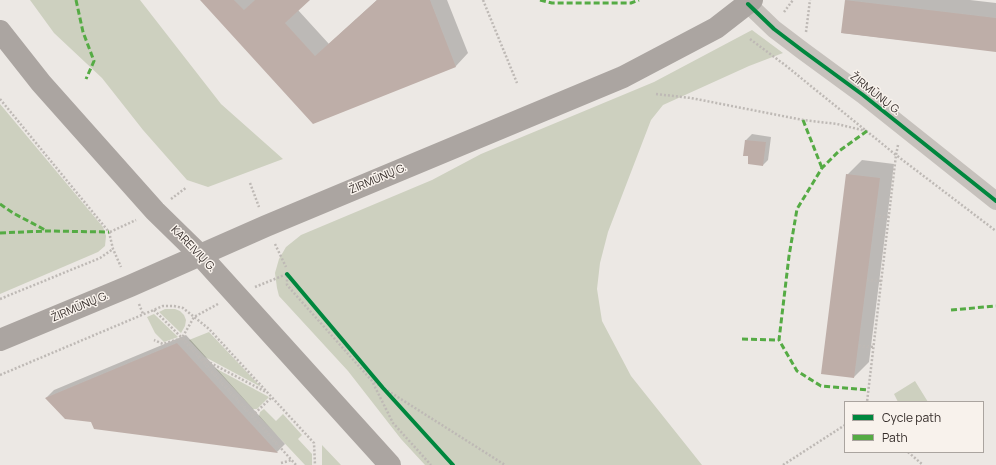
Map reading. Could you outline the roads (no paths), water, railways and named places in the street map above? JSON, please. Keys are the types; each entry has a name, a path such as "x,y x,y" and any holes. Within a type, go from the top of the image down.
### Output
{"main road":[{"name":"ŽIRMŪNŲ G.","path":"0,340 266,226 623,77 716,28 750,2"},
{"name":"KAREIVIŲ G.","path":"0,31 41,83 155,211 200,255 390,465"}],"street":[{"name":"ŽIRMŪNŲ G.","path":"750,2 774,29 862,95 996,202"}]}
